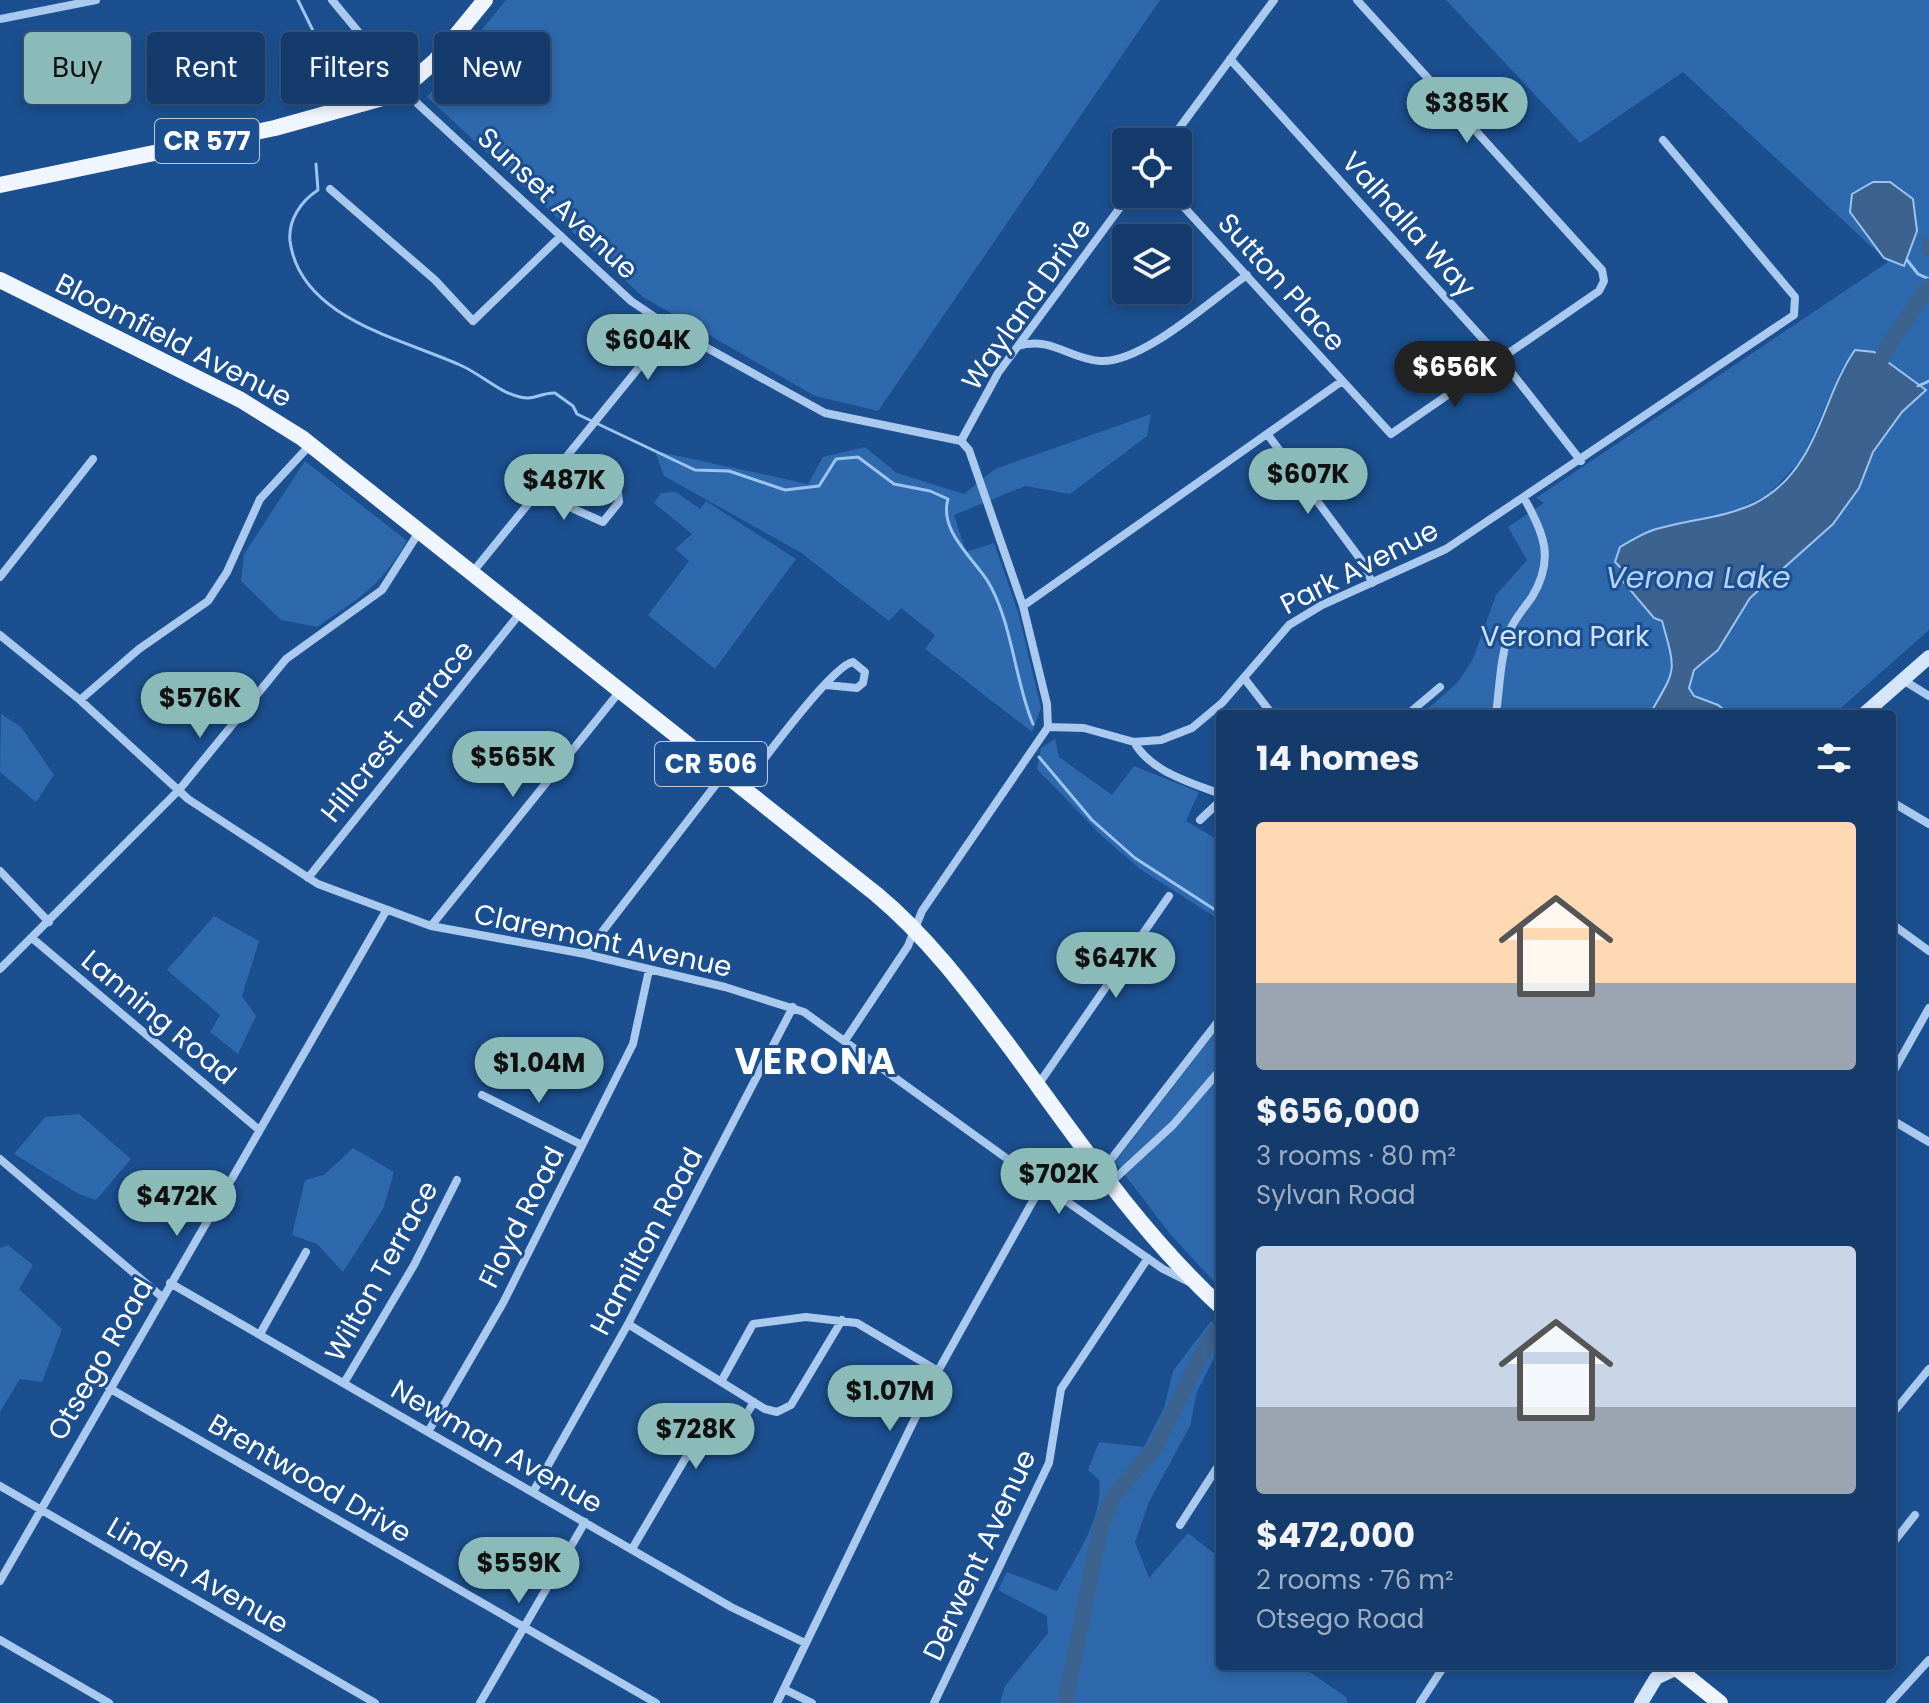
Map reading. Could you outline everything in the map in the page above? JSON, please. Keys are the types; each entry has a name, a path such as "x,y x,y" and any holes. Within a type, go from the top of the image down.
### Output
{"main road":[{"name":"CR 577","path":"418,76 435,61 485,0"},
{"name":"CR 577","path":"0,185 333,114 360,104"},
{"name":"Bloomfield Avenue","path":"0,280 241,400 310,444 915,928 954,972 1105,1178 1216,1302"},
{"path":"1869,710 1929,657"},
{"path":"1641,1703 1656,1678 1671,1670"},
{"path":"1681,1670 1720,1703"}],"street":[{"path":"0,19 96,0"},
{"name":"Sunset Avenue","path":"332,0 358,32"},
{"path":"1179,128 1274,0"},
{"path":"1357,0 1602,270 1604,281 1599,291 1501,359"},
{"name":"Valhalla Way","path":"1230,59 1501,359 1581,461"},
{"name":"Sunset Avenue","path":"418,101 631,301 671,328 825,413 962,437"},
{"name":"Park Avenue","path":"1048,727 1084,728 1134,742 1161,740 1192,728 1244,678 1289,625 1446,549 1581,461 1790,317 1797,307 1795,297 1663,140"},
{"path":"330,189 435,280 473,321 561,236"},
{"name":"Wayland Drive","path":"962,437 998,373 1120,208"},
{"name":"Sutton Place","path":"1185,208 1391,434 1501,359"},
{"path":"1017,347 1048,343 1096,361 1126,358 1247,275"},
{"path":"472,573 671,328"},
{"path":"1023,606 1342,381"},
{"path":"1268,435 1364,564 1372,583"},
{"path":"846,1039 908,946 943,878 1048,727 1047,704 1023,606 962,437"},
{"path":"80,700 139,649 208,601 227,572 260,499 310,444"},
{"path":"0,577 93,459"},
{"path":"538,493 603,522 619,502 618,493 560,465"},
{"path":"1497,710 1505,646 1514,621 1536,590 1546,559 1544,536 1524,498"},
{"path":"0,969 179,790 286,659 382,590 420,531"},
{"name":"Hillcrest Terrace","path":"308,878 521,612"},
{"name":"Claremont Avenue","path":"0,635 80,700 179,790 217,820 308,878 431,926 585,954 793,1007 846,1039 1148,1258 1201,1289"},
{"path":"742,788 826,685 849,662 857,663 865,672 865,680 857,688 826,685"},
{"path":"1244,678 1269,710"},
{"path":"1903,680 1929,696"},
{"path":"1413,710 1440,687"},
{"path":"431,926 620,691"},
{"path":"1134,742 1155,764 1216,792"},
{"path":"585,954 724,774"},
{"path":"1896,804 1929,824"},
{"path":"1200,820 1216,805"},
{"path":"0,871 49,922"},
{"path":"1038,1086 1169,896"},
{"name":"Otsego Road","path":"0,1581 386,911"},
{"path":"1896,927 1929,951"},
{"name":"Lanning Road","path":"32,938 258,1129"},
{"name":"Floyd Road","path":"428,1432 503,1303 633,1044 649,970"},
{"name":"Hamilton Road","path":"533,1492 628,1324 793,1007"},
{"path":"1896,1067 1929,1008"},
{"path":"1105,1178 1216,1025"},
{"path":"1105,1178 1173,1125 1216,1075"},
{"path":"482,1095 582,1145"},
{"path":"1896,1122 1929,1142"},
{"path":"777,1703 938,1371 1048,1174 1083,1147"},
{"path":"0,1159 162,1297"},
{"name":"Wilton Terrace","path":"344,1383 414,1265 457,1180"},
{"path":"260,1334 306,1252"},
{"name":"Derwent Avenue","path":"934,1703 1046,1470 1061,1389 1148,1258"},
{"name":"Newman Avenue","path":"170,1283 731,1607 805,1643"},
{"path":"722,1380 753,1324 792,1317 857,1323 938,1371"},
{"path":"628,1324 773,1412 788,1408 842,1320"},
{"path":"1896,1410 1925,1381 1929,1369"},
{"name":"Brentwood Drive","path":"109,1388 656,1703"},
{"path":"632,1549 685,1459 693,1451 706,1446 715,1432 736,1431 754,1402"},
{"path":"1180,1525 1216,1469"},
{"name":"Linden Avenue","path":"0,1486 375,1703"},
{"path":"1896,1537 1915,1515"},
{"path":"480,1703 585,1522"},
{"path":"0,1640 109,1703"},
{"path":"1890,1703 1929,1660"},
{"path":"1420,1703 1441,1670"},
{"path":"784,1689 812,1703"}],"green space":[{"path":"506,0 1160,0 878,411 815,396 643,297 435,104 550,104 550,32 480,32"},
{"name":"Verona Park","path":"1446,0 1929,0 1929,630 1839,710 1724,710 1694,696 1689,688 1694,670 1718,650 1750,598 1859,488 1873,452 1902,412 1926,390 1874,352 1855,350 1842,368 1803,458 1769,494 1621,568 1660,622 1673,653 1674,669 1670,683 1653,710 1426,710 1458,682 1473,659 1496,595 1527,560 1508,527 1544,503 1536,498 1888,262 1683,72 1580,143"},
{"path":"434,88 434,103 427,97"},
{"path":"1151,414 1147,436 1070,494 1025,486 954,515 966,552 994,543 1018,612 1041,708 1032,732 925,649 935,635 901,608 889,621 800,552 664,476 655,451 808,484 823,457 865,447 897,473 964,494 995,469"},
{"path":"305,461 407,541 378,581 317,627 281,620 241,581 244,554"},
{"path":"676,492 700,509 706,501 796,559 715,669 648,615 689,561 675,549 692,534 654,503 661,493"},
{"path":"1,714 21,727 54,775 36,802 0,772"},
{"path":"1055,739 1059,757 1112,795 1134,766 1199,792 1186,821 1216,839 1216,917 1140,869 1102,836 1037,769 1041,748"},
{"path":"214,916 259,941 242,996 256,1016 238,1054 210,1032 220,1015 167,970"},
{"path":"1216,1031 1216,1284 1170,1234 1115,1162"},
{"path":"79,1114 131,1159 96,1200 79,1194 14,1154 45,1117"},
{"path":"353,1148 394,1172 383,1209 343,1272 317,1244 292,1235 305,1180 324,1175"},
{"path":"8,1245 33,1265 19,1289 62,1329 42,1382 20,1379 0,1412 0,1248"},
{"path":"1211,1321 1216,1326 1216,1354 1197,1392 1190,1426 1149,1502 1135,1542 1149,1578 1188,1533 1216,1555 1216,1670 1307,1670 1346,1697 1348,1703 1000,1703 1005,1686 1048,1633 1047,1616 998,1590 1007,1572 1057,1591 1086,1538 1097,1509 1099,1480 1088,1470 1099,1442 1144,1447 1164,1408 1173,1371"}],"water":[{"path":"1873,182 1890,182 1913,199 1917,231 1904,266 1884,258 1850,212 1852,194"},
{"name":"Verona Lake","path":"1855,350 1874,352 1926,390 1902,412 1873,452 1859,488 1833,524 1750,598 1718,650 1694,670 1689,688 1694,696 1724,710 1652,710 1669,678 1672,662 1670,651 1662,621 1654,618 1620,578 1621,568 1615,562 1620,547 1653,530 1736,511 1772,492 1789,477 1804,456"}],"waterway":[{"path":"298,0 314,32"},
{"path":"316,164 318,190 297,212 291,226 290,241 298,267 312,289 332,307 356,322 460,365 512,395 530,398 555,393 573,406 577,414 695,470 729,471 785,490 819,486 836,459 858,457 894,484 930,491 948,499 946,510 952,532 987,580 1002,613 1033,724"},
{"path":"1929,244 1929,249"},
{"path":"1907,260 1918,274 1929,279"},
{"path":"1873,376 1890,342 1929,286"},
{"path":"1918,386 1929,381"},
{"path":"1039,757 1092,820 1135,858 1216,910"},
{"path":"1065,1703 1100,1529 1112,1499 1156,1446 1204,1349 1216,1332"}],"district":[{"name":"VERONA","path":"816,1061"}]}
